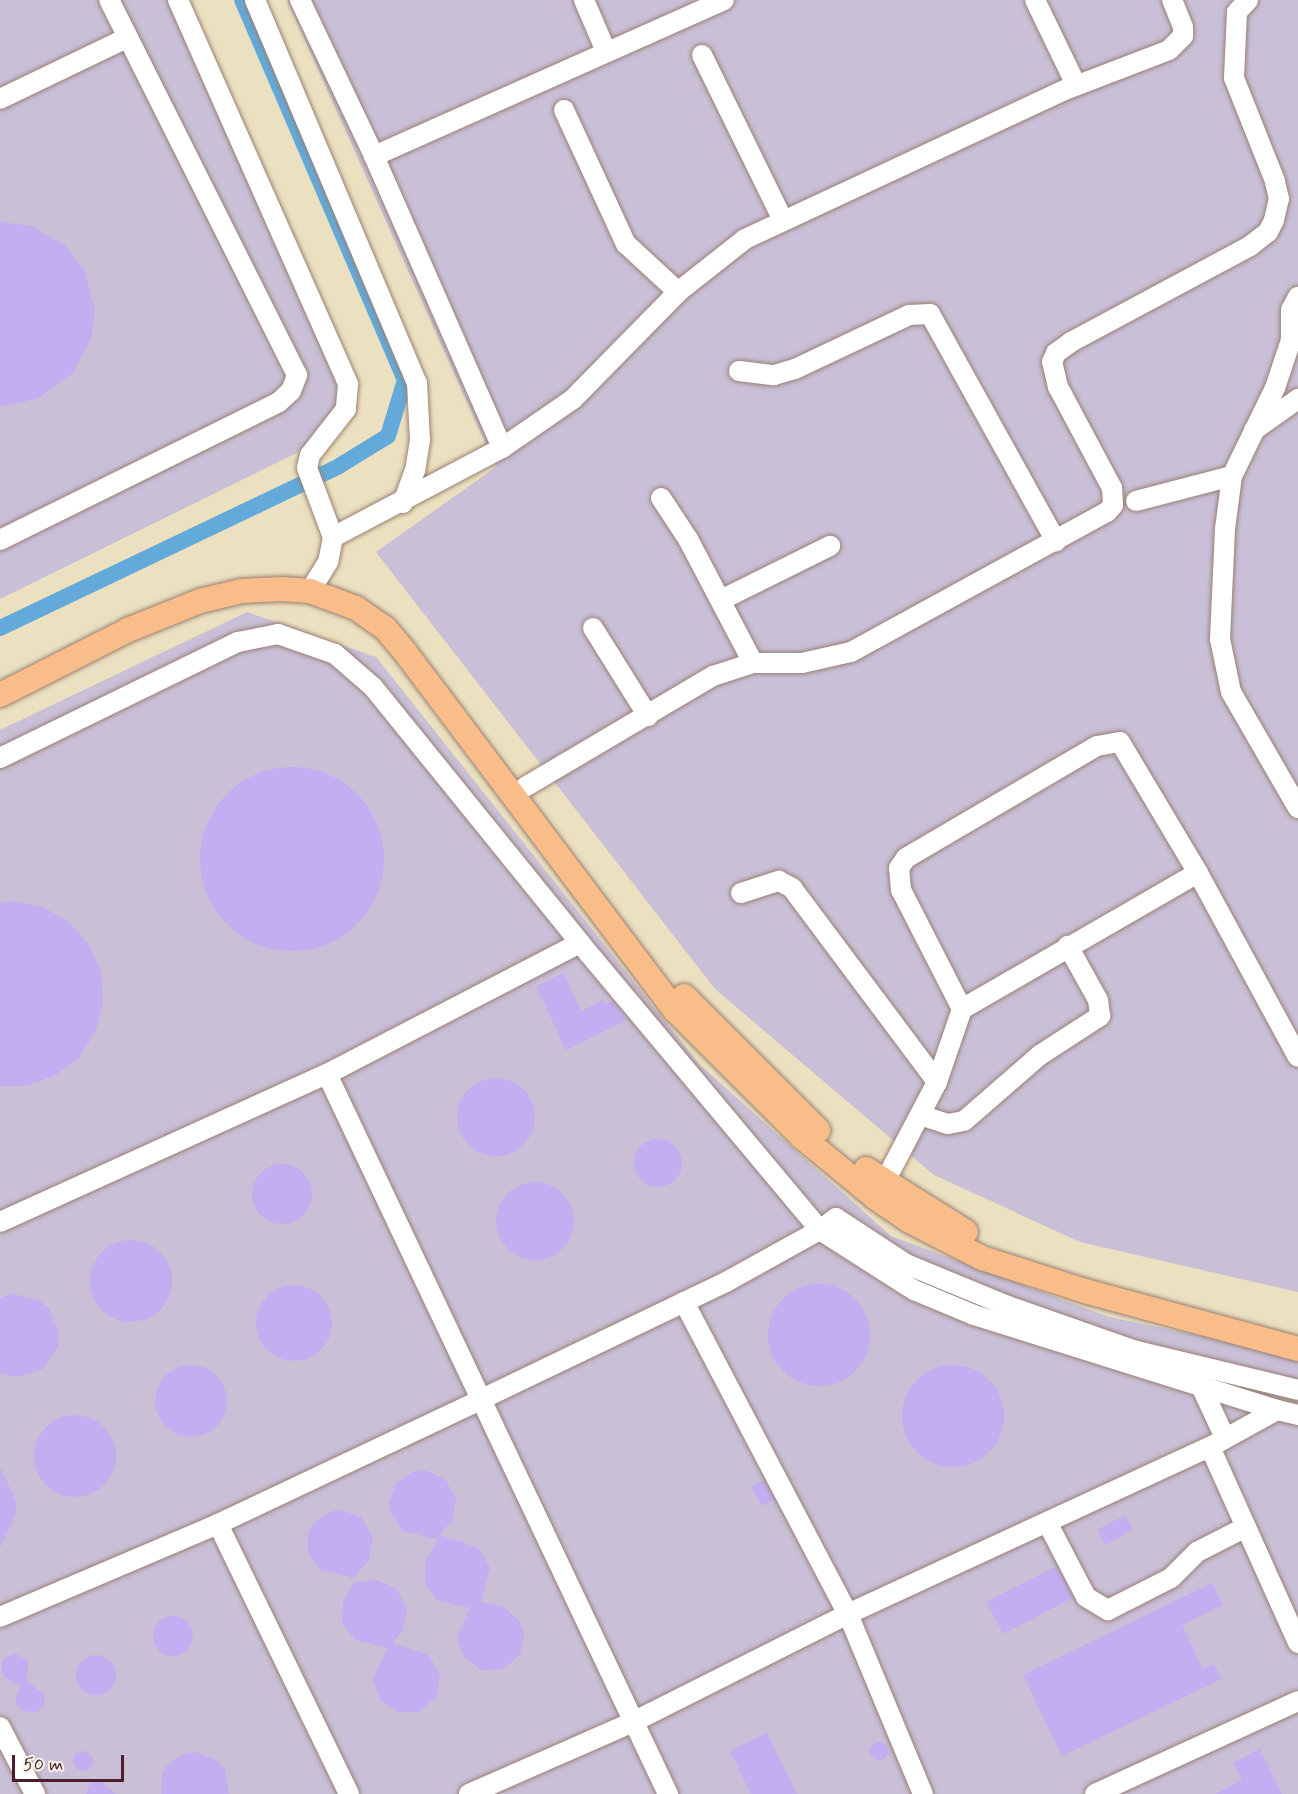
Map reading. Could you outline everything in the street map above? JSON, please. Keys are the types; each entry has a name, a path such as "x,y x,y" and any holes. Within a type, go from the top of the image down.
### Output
{"main road":[{"path":"0,678 122,616 195,586 240,576 315,584 364,594 395,617 687,1000 812,1125 884,1183 956,1228 988,1243 1089,1276 1298,1332"},
{"path":"0,695 128,630 200,602 242,591 315,584 385,628 675,1010 793,1129 876,1198 910,1221 982,1258 1084,1291 1298,1349"}],"street":[{"path":"0,540 279,402 291,391 297,375 109,0"},
{"path":"178,0 348,384 346,410 310,455 307,468 333,537 328,562 315,584"},
{"path":"255,0 417,383 420,440 415,470 402,503"},
{"path":"300,0 374,156 502,448"},
{"path":"584,0 606,51"},
{"path":"374,156 724,0"},
{"path":"1035,0 1076,85"},
{"path":"333,537 402,503 502,448 573,399 678,292 745,239 1076,85 1178,43 1184,27 1172,0"},
{"path":"525,787 713,676 753,663 824,661 851,652 1107,512 1114,497 1058,387 1052,372 1056,353 1250,246 1268,232 1274,220 1279,199 1275,181 1234,78 1237,12 1248,0"},
{"path":"0,99 127,38"},
{"path":"702,55 783,220"},
{"path":"564,110 626,244 678,292"},
{"path":"1298,297 1291,310 1294,337 1275,388 1232,476 1224,540 1220,639 1223,666 1231,692 1298,808"},
{"path":"739,371 774,375 795,369 909,315 930,314 1056,541"},
{"path":"1252,432 1298,399"},
{"path":"1136,501 1232,476"},
{"path":"661,498 721,600 753,663"},
{"path":"721,600 830,546"},
{"path":"593,628 648,716"},
{"path":"0,758 238,642 278,634 335,654 373,687 580,943 820,1230 914,1290 974,1315 1298,1415"},
{"path":"962,1009 901,890 900,868 906,858 1097,746 1119,742 1127,749 1198,873 1298,1057"},
{"path":"884,1183 937,1082 962,1009 1198,873"},
{"path":"741,893 779,881 792,888 937,1082"},
{"path":"0,1222 327,1074 580,943"},
{"path":"920,1115 948,1124 963,1121 1040,1055 1100,1016 1098,1000 1068,946"},
{"path":"327,1074 668,1794"},
{"path":"0,1617 218,1524 482,1399 684,1302 820,1230 836,1218 906,1264 1008,1306 1133,1350 1298,1390"},
{"path":"684,1302 848,1614 923,1794"},
{"path":"1201,1386 1246,1527 1298,1643"},
{"path":"469,1794 635,1721 848,1614 1048,1524 1218,1443 1277,1410"},
{"path":"218,1524 349,1794"},
{"path":"1048,1524 1086,1597 1108,1610 1171,1578 1197,1552 1246,1527"},
{"path":"1095,1794 1298,1701"},
{"path":"0,1727 34,1794"}],"shaded area":[{"path":"0,0 182,0 349,377 315,444 0,599"},
{"path":"287,0 1298,0 1298,1292 1080,1242 934,1175 715,989 376,552 496,467"},
{"path":"247,612 376,657 700,1065 891,1236 1109,1317 1298,1356 1298,1794 0,1794 0,730"}],"building":[{"path":"0,222 31,226 66,246 84,270 95,309 91,339 72,374 39,398 0,406"},
{"path":"292,767 310,768 327,774 343,782 357,794 369,808 377,824 383,841 383,877 377,894 369,910 357,924 343,936 327,944 310,950 292,951 274,950 257,944 241,936 227,924 215,910 207,894 201,877 200,859 201,841 207,824 215,808 227,794 241,782 257,774 274,768"},
{"path":"14,901 43,907 69,922 89,945 101,972 103,1002 96,1031 80,1056 56,1075 26,1086 0,1086 0,903"},
{"path":"564,973 581,1011 603,1000 605,1004 613,1001 626,1020 566,1050 536,986"},
{"path":"496,1078 511,1081 528,1095 535,1117 532,1132 518,1149 496,1156 481,1153 464,1139 457,1117 460,1102 474,1085"},
{"path":"658,1139 675,1146 682,1163 675,1180 658,1187 641,1180 634,1163 641,1146"},
{"path":"282,1164 303,1173 312,1194 303,1215 282,1224 261,1215 252,1194 261,1173"},
{"path":"535,1182 550,1185 567,1199 574,1221 571,1236 557,1253 535,1260 520,1257 503,1243 496,1221 499,1206 513,1189"},
{"path":"123,1240 139,1240 154,1247 165,1258 172,1273 169,1297 160,1310 139,1322 123,1322 108,1315 97,1304 90,1289 90,1273 97,1258 108,1247"},
{"path":"819,1284 838,1288 855,1299 866,1316 870,1335 866,1354 855,1371 838,1382 819,1386 800,1382 783,1371 772,1354 768,1335 772,1316 783,1299 800,1288"},
{"path":"294,1285 308,1288 321,1296 329,1309 332,1323 329,1337 321,1350 308,1358 294,1361 280,1358 267,1350 259,1337 256,1323 259,1309 267,1296 280,1288"},
{"path":"13,1294 39,1300 49,1308 59,1333 58,1347 43,1369 17,1377 0,1374 0,1298"},
{"path":"198,1365 217,1375 225,1387 227,1401 225,1415 217,1427 205,1435 184,1437 165,1427 157,1415 155,1394 165,1375 177,1367"},
{"path":"953,1365 972,1369 989,1380 1000,1397 1004,1416 1000,1435 989,1452 972,1463 953,1467 934,1463 917,1452 906,1435 902,1416 906,1397 917,1380 934,1369"},
{"path":"67,1415 83,1415 98,1422 109,1433 116,1448 113,1472 104,1485 83,1497 67,1497 52,1490 41,1479 34,1464 34,1448 41,1433 52,1422"},
{"path":"0,1467 17,1503 15,1516 0,1548"},
{"path":"425,1470 445,1479 456,1498 452,1520 436,1539 403,1531 391,1513 389,1503 396,1483 414,1471"},
{"path":"764,1480 774,1500 762,1506 752,1486"},
{"path":"342,1510 362,1518 373,1538 369,1560 353,1578 320,1570 308,1553 308,1532 314,1523 331,1511"},
{"path":"1125,1515 1133,1530 1106,1545 1098,1530"},
{"path":"440,1535 479,1548 490,1568 481,1602 504,1607 520,1622 524,1633 520,1655 503,1669 481,1670 464,1657 457,1637 470,1608 437,1600 425,1583 425,1562"},
{"path":"1057,1566 1073,1598 1003,1634 987,1602"},
{"path":"376,1580 396,1588 407,1608 403,1630 392,1643 429,1655 440,1675 436,1697 419,1712 397,1712 380,1700 373,1680 387,1648 355,1640 342,1623 343,1602 354,1583"},
{"path":"1212,1583 1223,1605 1182,1625 1203,1669 1214,1664 1221,1679 1062,1756 1023,1675"},
{"path":"173,1616 187,1622 193,1636 187,1650 173,1656 159,1650 153,1636 159,1622"},
{"path":"14,1653 28,1660 27,1681 45,1695 44,1705 37,1713 20,1710 15,1702 20,1686 2,1675 2,1661"},
{"path":"96,1655 110,1661 116,1675 110,1689 96,1695 82,1689 76,1675 82,1661"},
{"path":"767,1733 797,1794 751,1794 730,1751"},
{"path":"879,1742 885,1745 888,1751 885,1757 879,1760 873,1757 870,1751 873,1745"},
{"path":"1260,1749 1282,1794 1215,1794 1242,1780 1233,1763"},
{"path":"83,1751 90,1754 93,1761 90,1768 83,1771 76,1768 73,1761 76,1754"},
{"path":"197,1752 218,1761 225,1769 229,1794 161,1794 162,1775 167,1765 186,1753"},
{"path":"91,1781 103,1783 116,1794 86,1794"}],"waterway":[{"path":"0,628 339,466 388,436 405,380 242,0"}]}
